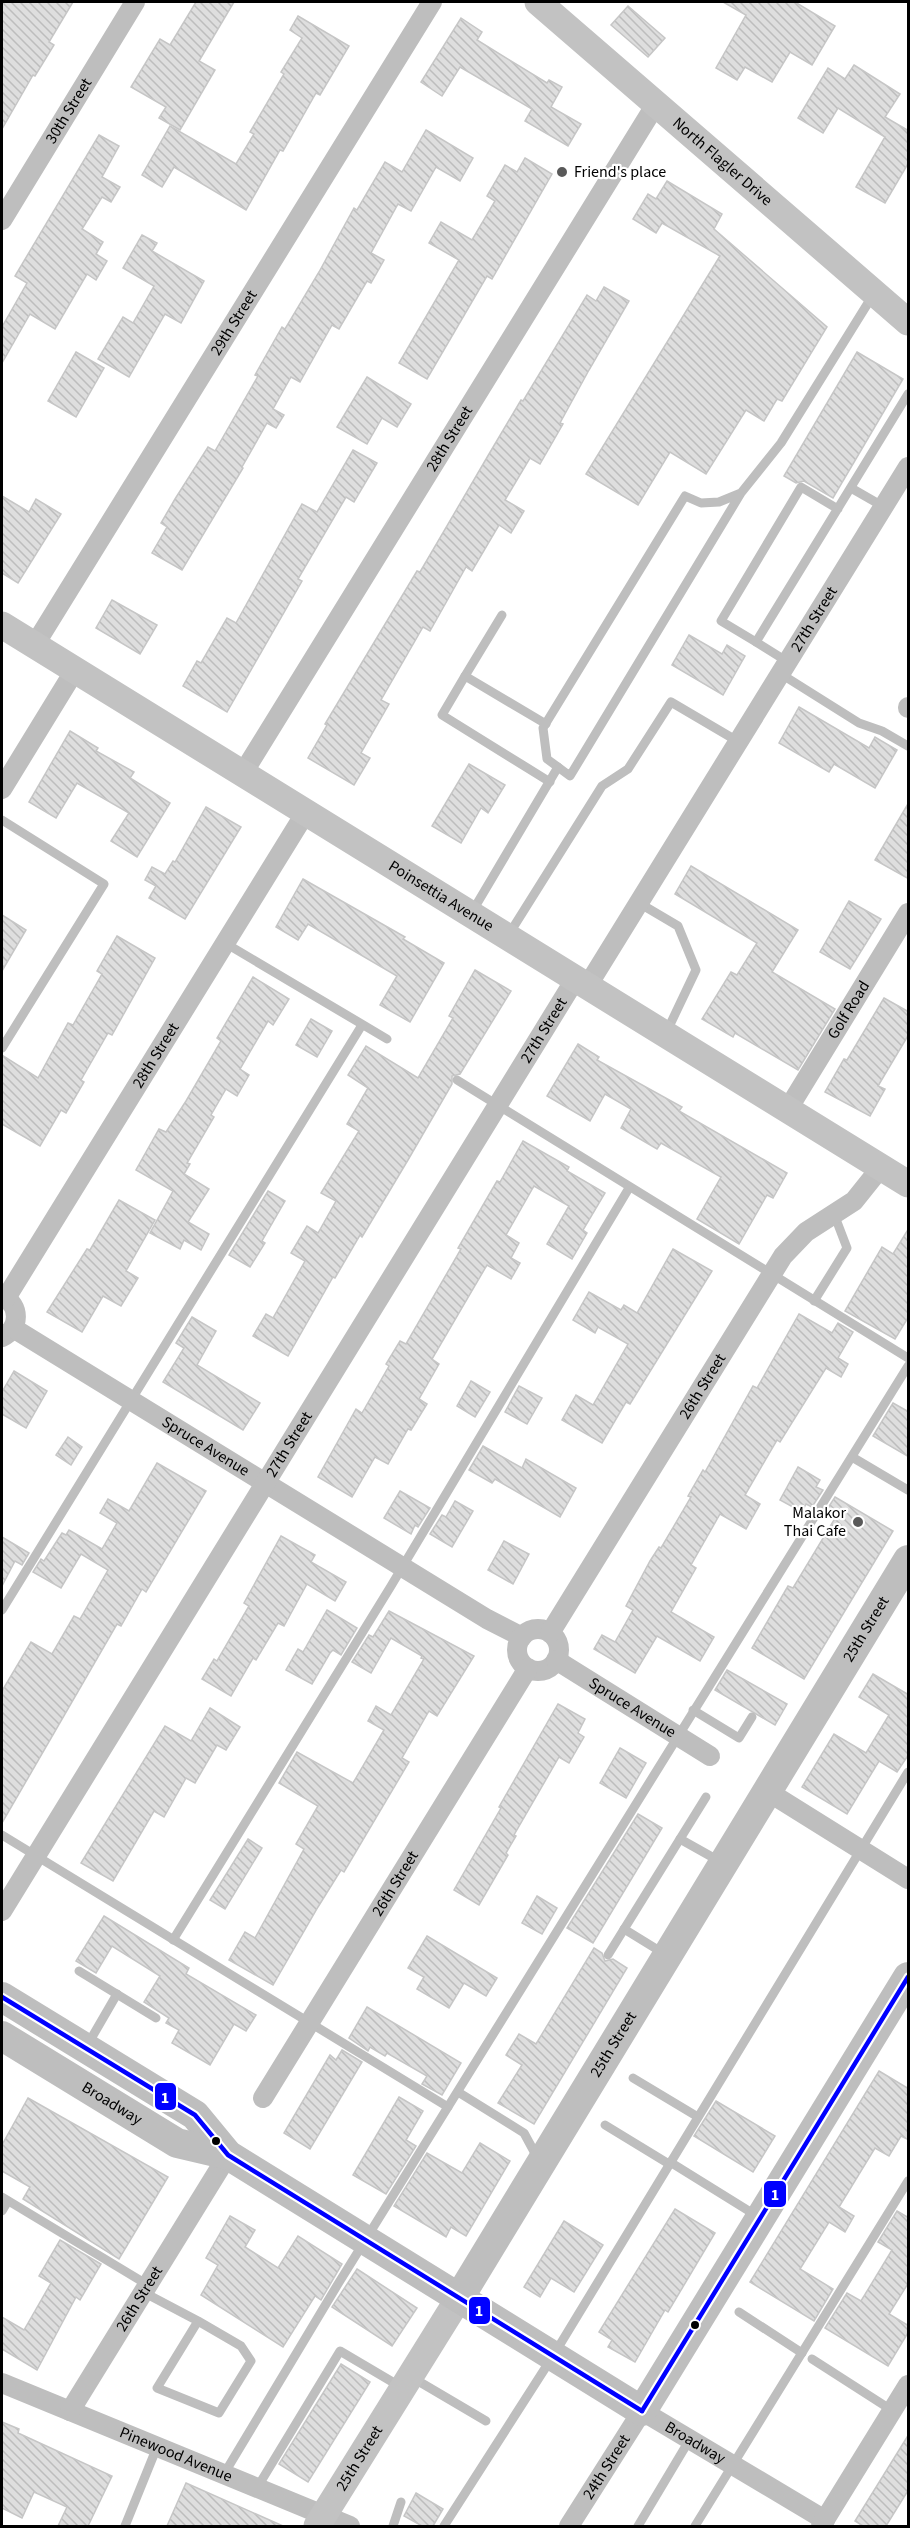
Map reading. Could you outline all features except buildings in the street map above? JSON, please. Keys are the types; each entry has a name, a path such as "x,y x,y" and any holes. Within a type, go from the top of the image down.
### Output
{"main road":[{"name":"25th Street","path":"459,2298 909,1560"},
{"name":"24th Street","path":"642,2411 909,1977"},
{"name":"Broadway","path":"2,1997 195,2115 228,2155"},
{"name":"Broadway","path":"2,2036 177,2143 228,2155 642,2411"}],"street":[{"name":"30th Street","path":"2,220 135,2"},
{"name":"29th Street","path":"34,646 432,2"},
{"name":"North Flagler Drive","path":"538,2 909,322"},
{"name":"28th Street","path":"243,773 656,104"},
{"name":"27th Street","path":"2,1911 497,1106 639,903 909,467"},
{"name":"Poinsettia Avenue","path":"2,626 909,1184"},
{"path":"2,789 75,670"},
{"name":"28th Street","path":"4,1297 306,812"},
{"name":"Golf Road","path":"788,1109 909,913"},
{"name":"26th Street","path":"550,1633 771,1274 794,1243 813,1227 854,1201 882,1166"},
{"path":"4,1297 15,1309 16,1315 7,1333"},
{"name":"Spruce Avenue","path":"7,1333 130,1400 487,1619 522,1637"},
{"path":"538,1629 550,1633 559,1648 552,1665 540,1671 523,1665 517,1654 522,1637 538,1629"},
{"name":"Spruce Avenue","path":"556,1660 710,1756"},
{"name":"26th Street","path":"263,2098 528,1668"},
{"path":"767,1791 909,1879"},
{"name":"26th Street","path":"70,2411 228,2155"},
{"name":"25th Street","path":"320,2521 459,2298"},
{"name":"Pinewood Avenue","path":"2,2383 257,2488 320,2521 350,2526"},
{"path":"823,2523 909,2385"},
{"name":"Broadway","path":"642,2411 733,2465 823,2523"},
{"name":"24th Street","path":"569,2526 642,2411"}],"lane":[{"path":"741,493 719,502 701,503 685,496 543,728 547,759 570,776 741,493 781,443 874,293"},
{"path":"756,642 909,394"},
{"path":"838,509 801,487 721,621 756,642 784,668 859,723 882,731 909,746"},
{"path":"851,488 884,507"},
{"path":"502,615 442,715 550,782"},
{"path":"465,676 546,724"},
{"path":"507,936 602,786 628,769 671,702 739,742"},
{"path":"471,914 558,767"},
{"path":"2,820 104,884 2,1048"},
{"path":"639,903 678,926 696,970 666,1033"},
{"path":"225,943 387,1039"},
{"path":"2,1610 362,1025"},
{"path":"457,1080 629,1188 909,1358"},
{"path":"173,1940 402,1567 629,1188"},
{"path":"814,1301 847,1248 834,1214"},
{"path":"224,2475 693,1710 909,1366"},
{"path":"852,1456 909,1490"},
{"path":"693,1710 739,1738 752,1717"},
{"path":"444,2526 553,2356 909,1772"},
{"path":"608,1955 706,1797"},
{"path":"2,1835 448,2107"},
{"path":"680,1839 723,1864"},
{"path":"624,1929 667,1956"},
{"path":"79,1971 156,2018"},
{"path":"85,2048 117,1994"},
{"path":"633,2078 698,2117"},
{"path":"458,2092 524,2133 541,2164"},
{"path":"605,2125 760,2218"},
{"path":"695,2526 909,2181"},
{"path":"2,2211 5,2199 146,2289 241,2346 252,2361 219,2413 157,2388 198,2321"},
{"path":"739,2312 802,2353"},
{"path":"257,2488 340,2351 486,2421"},
{"path":"812,2359 892,2410"},
{"path":"638,2526 690,2439"},
{"path":"125,2526 157,2447"},
{"path":"393,2526 401,2502"}],"transit line":[{"name":"1","path":"642,2411 908,1977"},
{"name":"1","path":"2,1997 195,2115 228,2155 642,2411"}],"place":[{"name":"Friend's place","path":"562,172"},
{"name":"Malakor Thai Cafe","path":"858,1522"}]}
